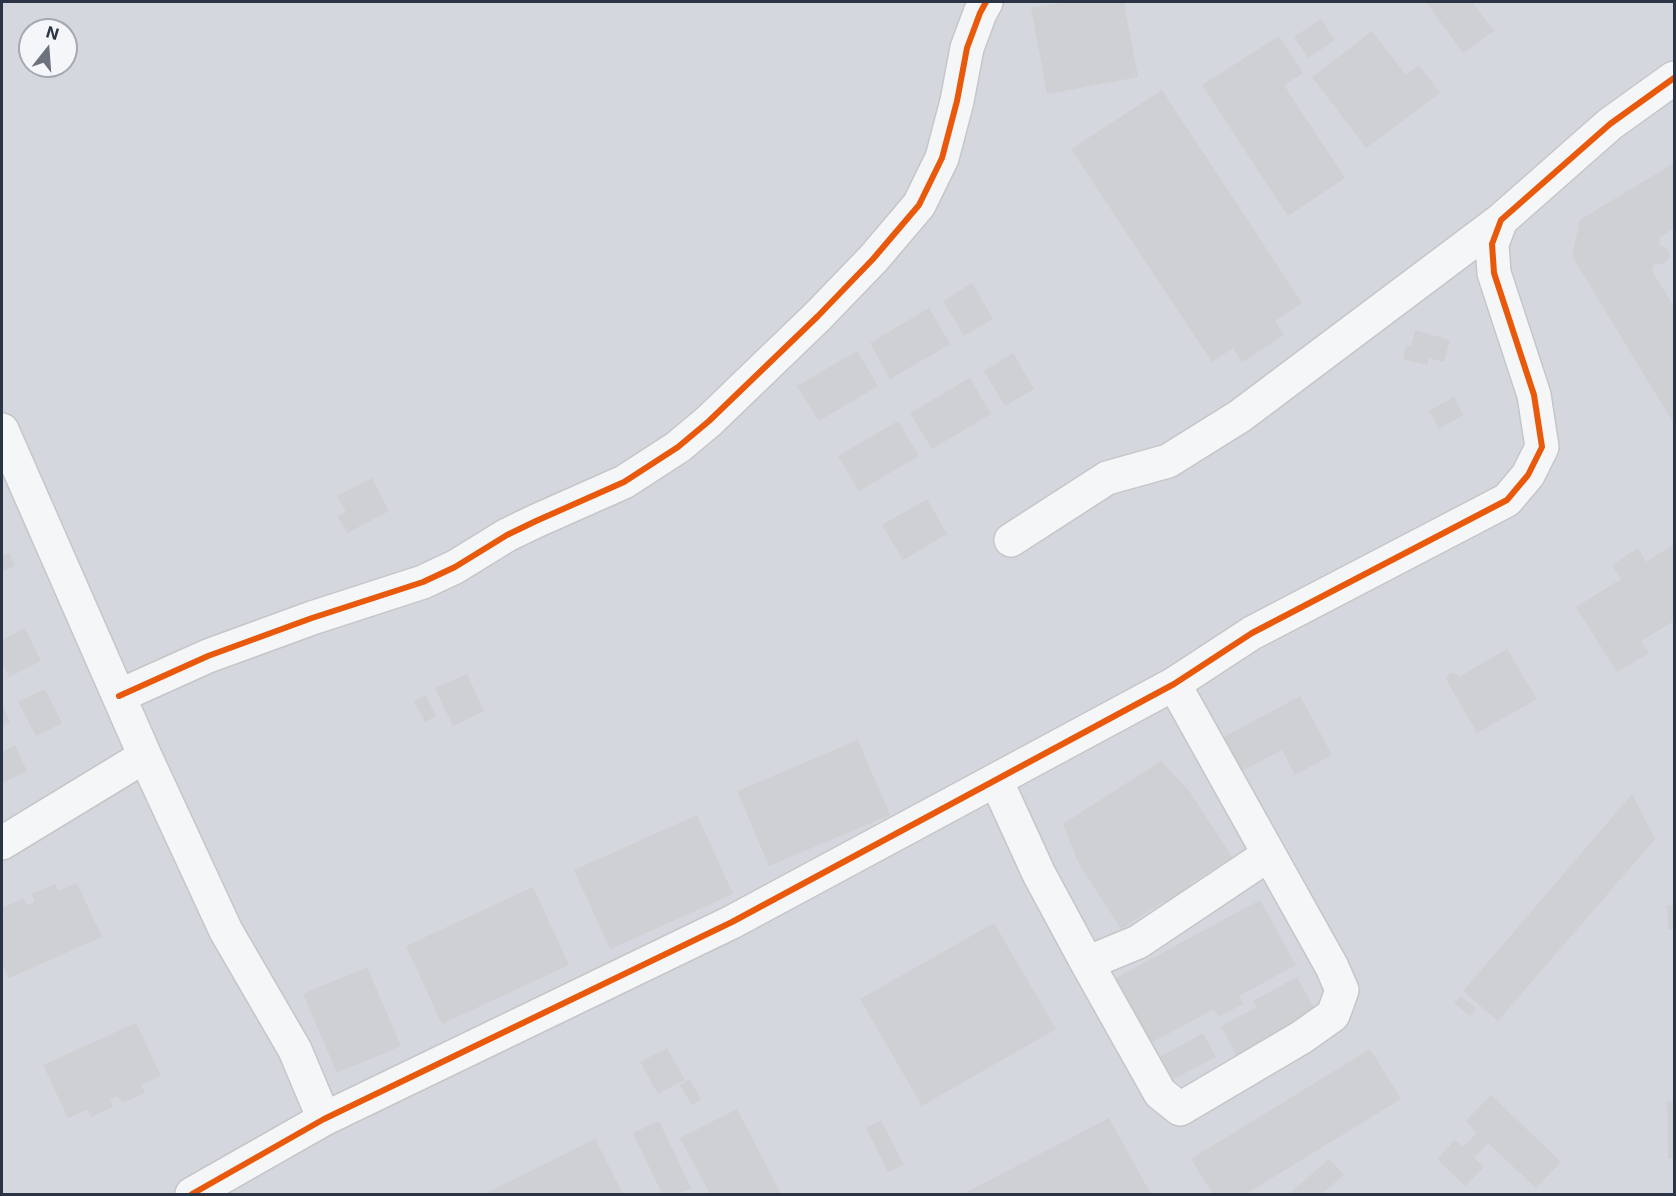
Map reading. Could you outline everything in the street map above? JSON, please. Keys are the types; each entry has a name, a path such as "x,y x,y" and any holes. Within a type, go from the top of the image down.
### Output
{"street":[{"path":"119,696 208,656 312,618 423,582 456,567 526,525 624,482 678,447 709,421 818,316 873,259 919,205 942,158 968,48 986,2"},
{"path":"1011,540 1107,478 1168,461 1240,416 1501,220 1610,124 1674,78"},
{"path":"192,1194 324,1119 732,922 1174,684 1252,633 1507,500 1528,475 1542,447 1534,395 1494,273 1492,244 1501,220"},
{"path":"2,430 145,756 226,931 295,1050 324,1119"},
{"path":"996,780 1040,874 1087,963 1160,1093 1180,1110 1302,1037 1334,1015 1342,990 1332,967 1174,684"},
{"path":"2,843 145,756"},
{"path":"1087,963 1138,942 1268,855"}],"shaded area":[{"path":"2,2 1674,2 1674,1194 2,1194"}],"building":[{"path":"1065,2 1124,2 1138,77 1047,94 1031,8"},
{"path":"1426,2 1472,2 1494,31 1463,53"},
{"path":"1321,19 1335,40 1308,58 1294,37"},
{"path":"1372,31 1406,75 1419,65 1440,93 1366,148 1312,77"},
{"path":"1279,36 1303,73 1284,85 1345,178 1288,216 1202,85"},
{"path":"1162,90 1302,303 1275,321 1284,335 1242,362 1233,348 1212,362 1071,149"},
{"path":"1674,163 1674,228 1660,237 1659,245 1667,249 1670,254 1668,260 1663,264 1654,264 1652,271 1674,307 1674,424 1572,256 1580,220"},
{"path":"972,283 993,319 964,336 943,301"},
{"path":"929,308 950,344 890,379 870,343"},
{"path":"1415,330 1450,340 1444,362 1429,358 1427,365 1403,359 1406,346 1411,347"},
{"path":"857,351 878,386 819,421 797,386"},
{"path":"1013,353 1034,389 1005,406 984,371"},
{"path":"970,378 991,414 932,449 910,413"},
{"path":"1454,397 1463,415 1439,429 1429,411"},
{"path":"898,421 919,456 859,491 838,456"},
{"path":"372,478 389,511 347,533 338,516 346,512 337,496"},
{"path":"927,499 947,534 903,560 882,525"},
{"path":"1674,544 1674,621 1641,641 1649,653 1617,672 1576,607 1621,579 1612,565 1638,548 1646,562"},
{"path":"10,553 15,566 2,571 2,557"},
{"path":"25,628 41,661 9,677 2,662 2,640"},
{"path":"1507,649 1537,699 1477,733 1446,679 1450,673 1459,677"},
{"path":"467,674 484,711 453,726 435,688"},
{"path":"45,689 62,723 36,736 18,702"},
{"path":"426,695 436,716 425,722 414,701"},
{"path":"1300,696 1332,755 1295,775 1282,750 1242,771 1224,737"},
{"path":"2,702 10,722 2,726"},
{"path":"858,740 890,815 769,866 737,791"},
{"path":"15,745 27,771 2,783 2,752"},
{"path":"1161,761 1190,792 1232,857 1190,884 1196,893 1170,909 1164,901 1121,929 1079,864 1063,824"},
{"path":"1632,794 1655,839 1498,1021 1463,991"},
{"path":"697,815 733,894 610,949 574,870"},
{"path":"77,883 102,937 9,978 2,963 2,917 4,916 2,908 24,898 27,905 31,904 35,902 32,894 55,884 58,891"},
{"path":"533,887 569,965 442,1024 406,946"},
{"path":"1260,900 1296,965 1239,996 1243,1004 1218,1017 1214,1009 1149,1044 1114,979"},
{"path":"1667,905 1674,905 1674,929 1668,929"},
{"path":"994,923 1056,1029 922,1106 860,999"},
{"path":"367,967 401,1046 337,1073 303,994"},
{"path":"1297,977 1317,1013 1237,1056 1221,1026 1257,1007 1253,1001"},
{"path":"1460,996 1476,1008 1470,1016 1454,1003"},
{"path":"136,1023 161,1076 141,1085 145,1093 122,1103 118,1096 110,1099 113,1107 91,1117 87,1110 68,1118 43,1065"},
{"path":"1203,1033 1216,1057 1170,1081 1158,1058"},
{"path":"667,1048 685,1080 658,1094 640,1062"},
{"path":"1370,1049 1401,1099 1246,1194 1213,1194 1191,1159"},
{"path":"689,1079 701,1099 692,1105 680,1085"},
{"path":"1491,1095 1561,1162 1536,1188 1488,1143 1474,1158 1484,1167 1465,1186 1437,1159 1455,1140 1463,1147 1477,1133 1466,1121"},
{"path":"1667,1101 1674,1101 1674,1159 1668,1159"},
{"path":"737,1109 781,1194 710,1194 680,1138"},
{"path":"1109,1118 1151,1194 963,1194"},
{"path":"881,1120 904,1165 888,1172 866,1128"},
{"path":"659,1121 691,1188 677,1194 662,1194 633,1133"},
{"path":"595,1139 623,1194 484,1194"},
{"path":"1329,1159 1344,1175 1321,1194 1289,1194"}],"cycle path":[{"path":"119,696 208,656 312,618 423,582 455,567 507,535 624,482 678,447 709,421 818,316 873,259 919,205 942,158 957,101 967,48 986,2"},
{"path":"192,1194 324,1119 732,922 1174,684 1252,633 1507,500 1528,475 1542,447 1534,395 1494,273 1492,244 1501,220 1610,124 1674,78"}]}
